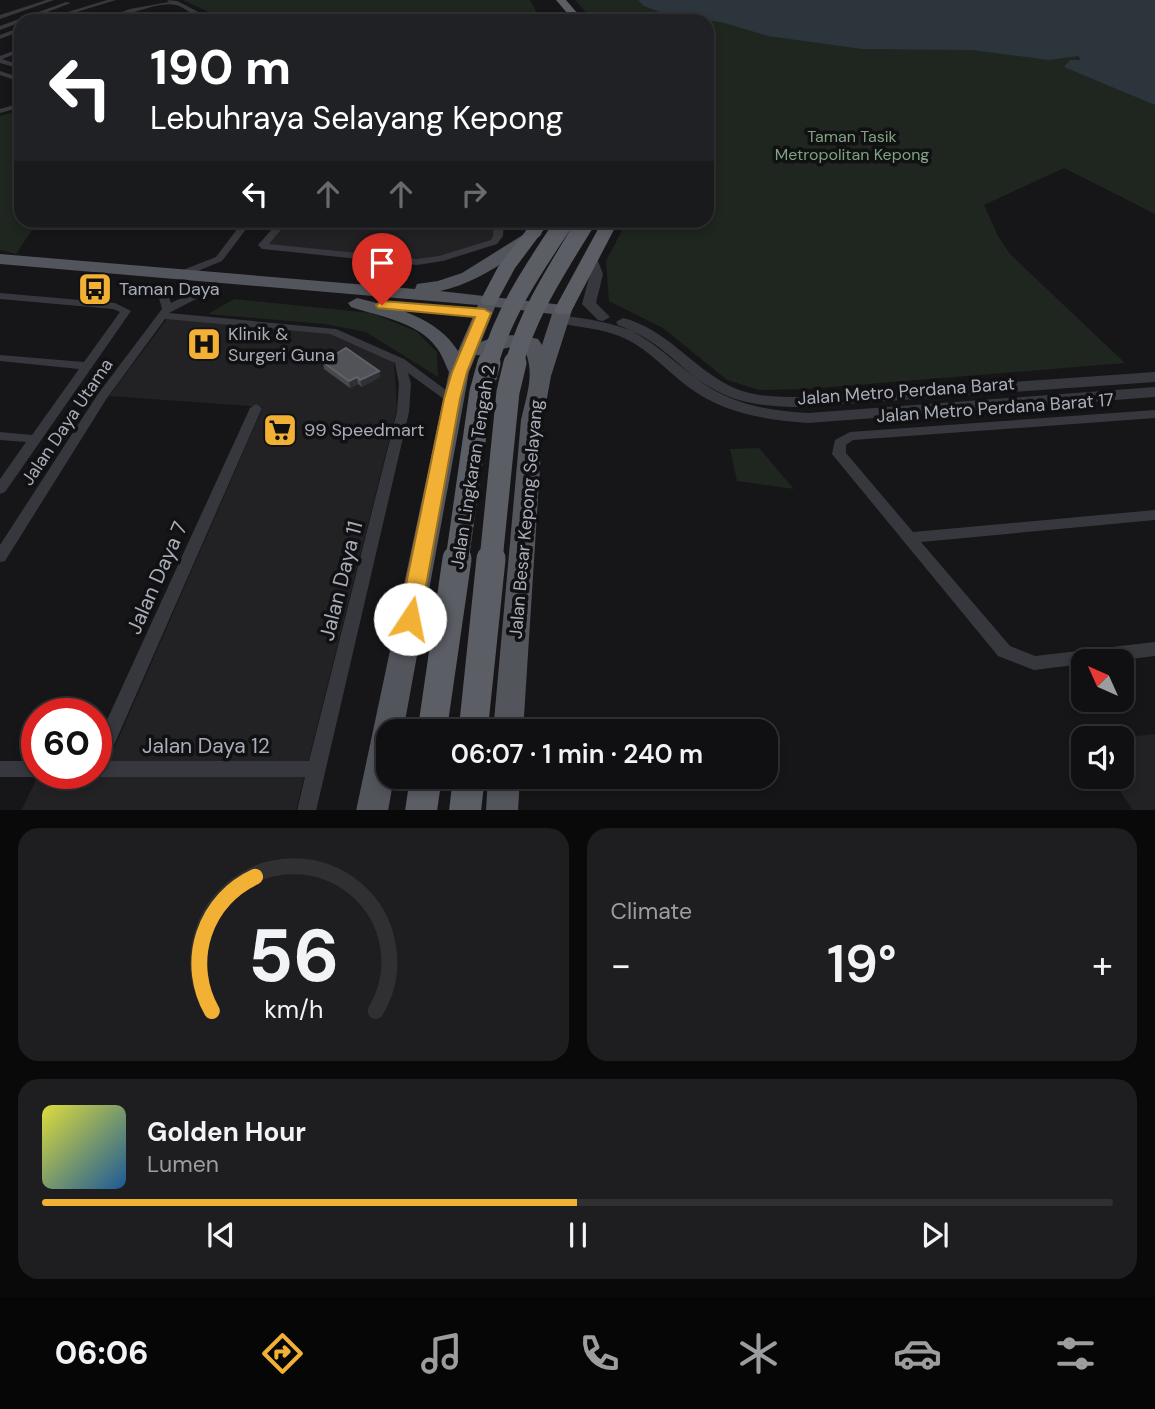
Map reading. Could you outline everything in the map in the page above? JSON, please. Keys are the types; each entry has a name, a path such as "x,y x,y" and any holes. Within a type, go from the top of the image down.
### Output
{"highway":[{"path":"548,0 560,14"},
{"path":"561,0 573,14"},
{"path":"487,307 507,267 538,228"},
{"name":"Jalan Lingkaran Tengah 2","path":"434,719 481,392 494,345 528,277 561,228"},
{"name":"Jalan Lingkaran Tengah 2","path":"474,719 508,392 519,346 551,280 582,228"},
{"path":"561,314 607,228"},
{"path":"507,267 513,277 539,285 565,282 587,264"},
{"path":"421,810 424,789"},
{"path":"465,810 468,789"}],"main road":[{"path":"359,297 447,284 493,264 538,228"},
{"path":"0,259 179,275 222,284"},
{"path":"0,271 150,285 222,284 561,314"},
{"path":"359,297 435,334 462,367"},
{"path":"372,810 452,399 487,307"},
{"name":"Jalan Besar Kepong Selayang","path":"509,719 532,420 541,376 561,314"},
{"path":"462,367 492,344 520,339 531,343 537,350 541,376"},
{"path":"502,810 503,789"}],"street":[{"path":"0,17 51,0 68,4"},
{"path":"65,14 113,0"},
{"path":"120,14 173,1 197,13"},
{"path":"40,14 68,4"},
{"path":"192,14 197,13"},
{"path":"179,275 219,259 242,228"},
{"path":"278,228 263,245 265,247 416,262 440,259 494,242 498,228"},
{"path":"219,259 222,284"},
{"path":"587,264 597,265 598,274 589,304 603,317"},
{"name":"Jalan Daya Utama","path":"0,557 102,397 165,312 222,284"},
{"path":"150,285 164,297 165,312 332,331 400,360 452,399"},
{"path":"0,296 116,306 122,307 126,315 33,439 0,489"},
{"name":"Jalan Metro Perdana Barat","path":"561,314 603,317 629,324 663,341 707,378 729,392 769,409 802,402 1155,377"},
{"name":"Jalan Metro Perdana Barat","path":"561,314 633,337 708,393 732,406 769,409 808,418 1155,392"},
{"path":"0,358 89,366"},
{"name":"Jalan Daya 11","path":"306,810 403,412 405,384 400,360"},
{"name":"Jalan Daya 7","path":"112,731 256,408"},
{"name":"Jalan Metro Perdana Barat 17","path":"910,538 839,454 840,443 850,436 1155,414"},
{"path":"0,436 33,439"},
{"path":"910,538 1155,515"},
{"path":"0,527 16,529"},
{"path":"910,538 1004,651 1034,663 1155,649"},
{"name":"Jalan Daya 12","path":"112,767 316,769"},
{"path":"0,769 21,769"}],"shaded area":[{"path":"638,0 1155,0 1155,105 1064,67 1070,60 1081,60 1078,56 1049,60 972,50 862,49 768,36 714,21 714,14 665,14 644,6"},
{"path":"282,228 494,228 492,240 439,257 415,260 267,244"},
{"path":"167,319 328,333 394,362 397,409 296,810 21,810 32,789 112,789 112,753 263,407 109,396"},
{"path":"1155,734 1155,810 1133,810 1118,789 1134,789 1134,736"}],"green space":[{"path":"183,0 530,0 537,14 213,14"},
{"name":"Taman Tasik Metropolitan Kepong","path":"575,0 1155,0 1155,214 1064,168 984,205 998,236 1010,254 1125,363 807,389 759,390 727,380 663,328 609,301 606,261 623,228 714,228 714,14 588,14"},
{"path":"14,112 14,228 33,228 16,254 0,250 0,116"},
{"path":"234,299 371,313 416,331 437,352 438,377 366,332 325,324 208,314"},
{"path":"759,448 794,489 737,481 730,449"}],"building":[{"path":"346,348 379,371 360,380 357,377 349,381 323,362"}],"place":[{"name":"Taman Daya","path":"95,289"},
{"name":"Klinik & Surgeri Guna","path":"204,344"},
{"name":"99 Speedmart","path":"280,430"}],"route":[{"path":"382,305 484,313 459,372 452,399 410,619"}]}
